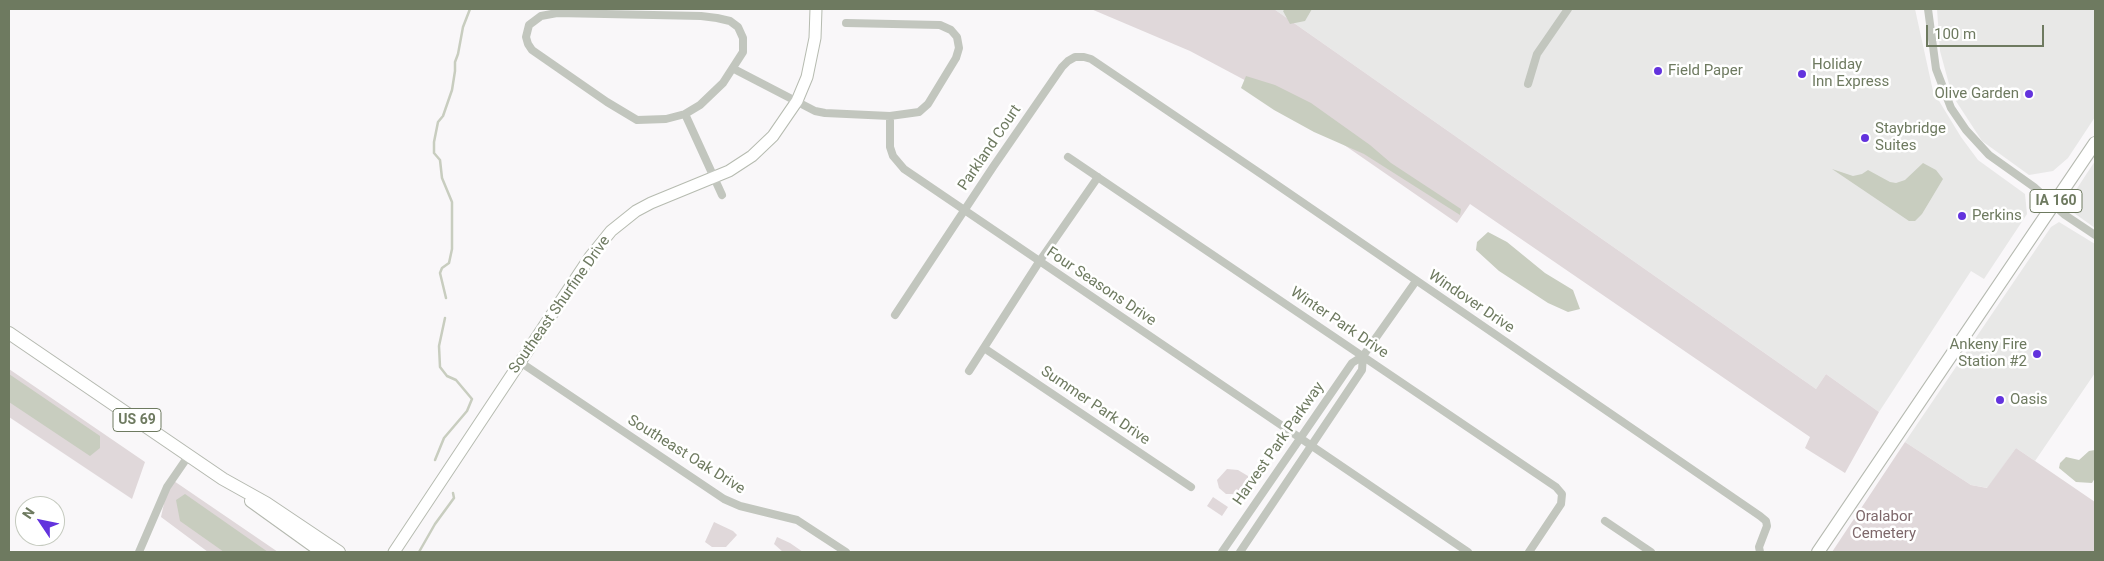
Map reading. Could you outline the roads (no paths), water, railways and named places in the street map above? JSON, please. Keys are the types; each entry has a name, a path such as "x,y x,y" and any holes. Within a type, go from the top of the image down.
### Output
{"main road":[{"name":"IA 160","path":"1818,552 2095,143"},
{"name":"US 69","path":"9,333 224,479 266,513 322,552"},
{"name":"US 69","path":"224,479 266,502 339,552"}],"street":[{"name":"Southeast Shurfine Drive","path":"394,552 590,257 611,231 636,211 651,203 737,167 766,142 780,126 796,101 807,77 813,53 816,9"},
{"path":"1528,84 1537,54 1568,9"},
{"path":"1928,9 1936,69 1947,99 1957,118 1989,155 2054,203 2065,215 2095,235"},
{"path":"557,13 717,18 730,21 738,27 743,38 743,52 734,69 714,94 685,114 652,121 637,120 607,102 532,50 526,37 529,24 541,16 557,13"},
{"path":"734,69 796,101 824,113 890,116 919,112 928,104 956,58 959,48 957,38 952,30 940,25 846,23"},
{"name":"Parkland Court","path":"895,315 964,209 1068,61 1075,57 1091,59 1133,88"},
{"name":"Windover Drive","path":"1133,88 1760,516 1766,521 1767,526 1759,547 1760,552"},
{"path":"685,114 722,195"},
{"name":"Four Seasons Drive","path":"890,116 890,147 899,164 1039,262 1468,552"},
{"name":"Winter Park Drive","path":"1068,157 1550,483 1562,494 1561,504 1529,552"},
{"path":"969,371 1039,262 1098,177"},
{"name":"Harvest Park Parkway","path":"1222,552 1352,363 1363,356 1416,281"},
{"name":"Summer Park Drive","path":"984,348 1191,487"},
{"name":"Harvest Park Parkway","path":"1240,552 1362,370 1363,356"},
{"name":"Southeast Oak Drive","path":"520,362 724,499 740,506 797,520 846,552"},
{"path":"139,552 167,487 189,455"},
{"path":"1605,521 1651,552"}],"waterway":[{"path":"446,298 440,273 442,268 449,263 452,249 452,202 442,178 440,160 434,153 434,142 438,122 443,116 452,90 455,62 463,27 470,9"},
{"path":"435,460 444,438 467,411 472,399 456,380 447,376 440,367 439,346 445,318"},
{"path":"419,552 435,524 454,498 453,493"}],"place":[{"name":"Field Paper","path":"1658,71"},
{"name":"Holiday Inn Express","path":"1802,74"},
{"name":"Olive Garden","path":"2029,94"},
{"name":"Staybridge Suites","path":"1865,138"},
{"name":"Perkins","path":"1962,216"},
{"name":"Ankeny Fire Station #2","path":"2037,354"},
{"name":"Oasis","path":"2000,400"}],"park label":[{"name":"Oralabor Cemetery","path":"1884,526"}]}
